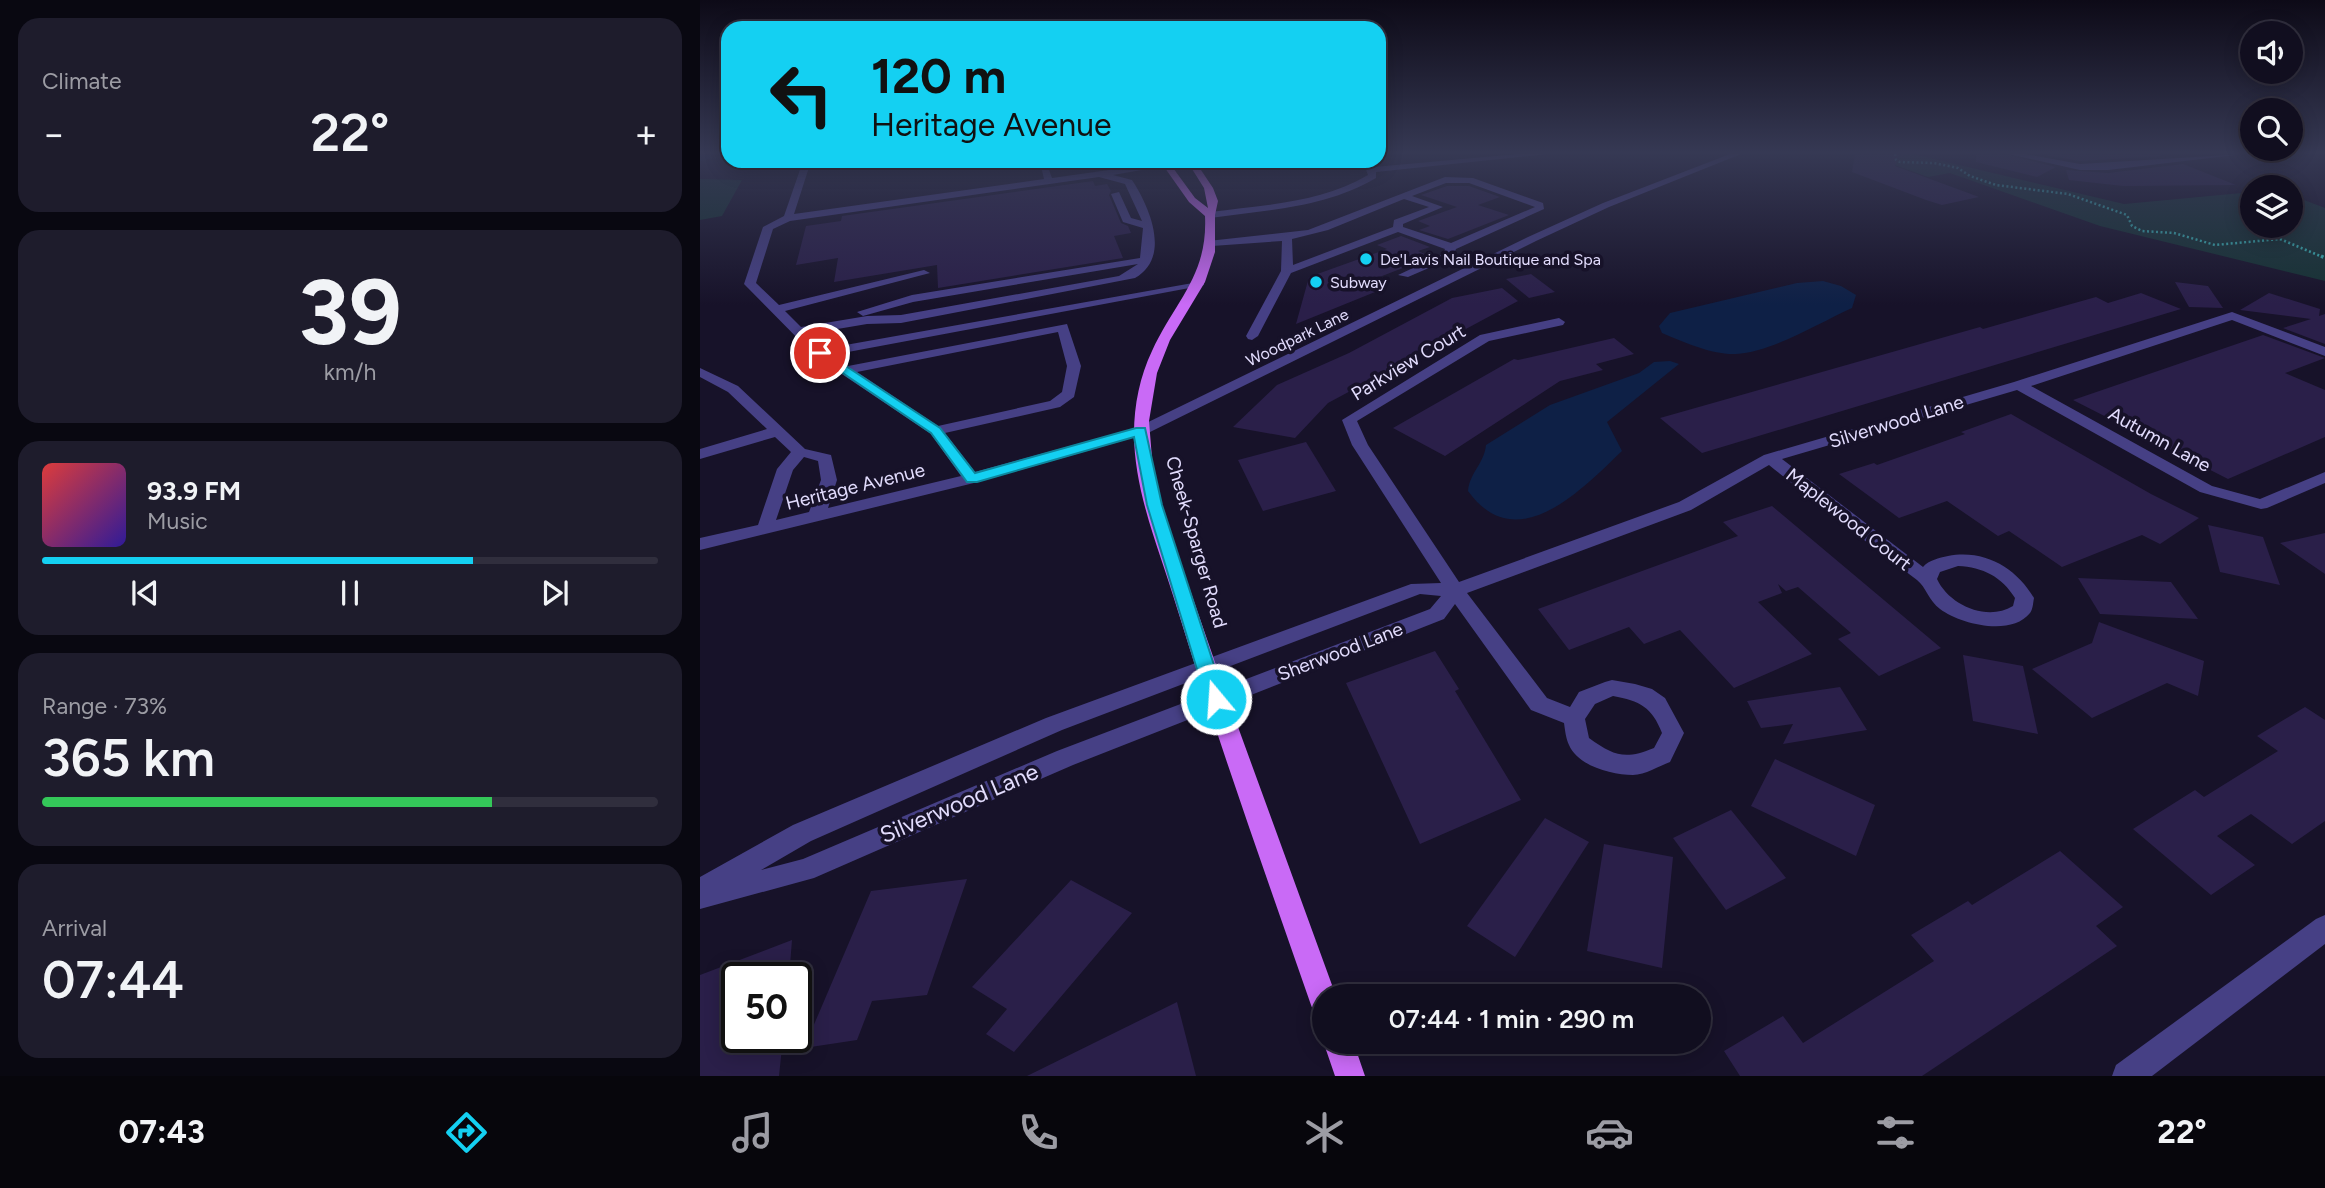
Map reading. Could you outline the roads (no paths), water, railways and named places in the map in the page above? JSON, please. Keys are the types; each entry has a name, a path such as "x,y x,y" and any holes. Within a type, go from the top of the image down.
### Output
{"main road":[{"path":"1197,204 1210,215"},
{"name":"Cheek-Sparger Road","path":"1215,204 1210,215 1212,243 1209,262 1162,342 1154,363 1141,431 1149,486 1205,667 1318,984"},
{"path":"1342,1054 1350,1076"}],"street":[{"path":"788,218 793,204"},
{"path":"888,204 788,218 768,227 750,284 820,353 936,430 972,479"},
{"path":"1121,204 1128,220 1150,227"},
{"path":"793,328 901,319 1120,279 1137,272 1145,260 1150,227 1139,204"},
{"path":"1210,215 1281,204"},
{"path":"1212,243 1287,237 1328,228 1335,222 1384,204"},
{"path":"1398,229 1398,222 1437,207 1428,204"},
{"path":"1287,271 1398,229 1451,247 1539,209 1538,204"},
{"name":"Woodpark Lane","path":"1141,431 1608,204"},
{"path":"1328,228 1341,232"},
{"path":"1252,336 1287,271 1287,237"},
{"path":"1354,237 1367,241"},
{"path":"1404,275 1448,256 1451,247"},
{"path":"793,328 912,299 1145,260"},
{"path":"775,310 924,273"},
{"path":"820,353 1199,283"},
{"name":"Silverwood Lane","path":"1568,548 1685,506 1770,458 2019,385 2232,316 2325,352"},
{"name":"Parkview Court","path":"1455,590 1360,445 1349,420 1485,338 1559,322"},
{"path":"847,370 1063,327 1074,366 1069,394 1055,404 936,430"},
{"path":"700,372 733,388 800,452 825,458 829,480 816,517"},
{"name":"Autumn Lane","path":"2019,385 2206,489 2261,504 2325,477"},
{"path":"700,454 778,431"},
{"name":"Heritage Avenue","path":"700,544 972,479 1141,431"},
{"path":"765,528 785,470 800,452"},
{"name":"Maplewood Court","path":"1770,458 1899,560 1928,579 1934,592 1947,605 1968,615 1990,620 2009,618 2022,610 2025,598 2018,585 2003,572 1983,564 1963,560 1945,561 1932,568 1928,579"},
{"name":"Sherwood Lane","path":"1205,667 1418,588 1455,590 1568,548"},
{"path":"1455,590 1539,704 1574,718"},
{"name":"Sherwood Lane","path":"1216,699 1437,614 1455,590"},
{"name":"Silverwood Lane","path":"700,891 815,827 1054,724 1205,667"},
{"name":"Silverwood Lane","path":"700,898 805,870 1065,758 1216,699"},
{"path":"2127,1076 2323,933"}],"water":[{"path":"1823,281 1841,286 1856,295 1852,308 1765,348 1736,354 1717,352 1662,333 1659,326 1670,313 1797,283"},
{"path":"1670,361 1679,364 1607,422 1622,451 1569,498 1548,511 1528,518 1507,519 1487,510 1468,491 1486,445 1550,405 1639,373 1654,362"}],"place":[{"name":"De'Lavis Nail Boutique and Spa","path":"1366,259"},
{"name":"Subway","path":"1316,282"}]}
